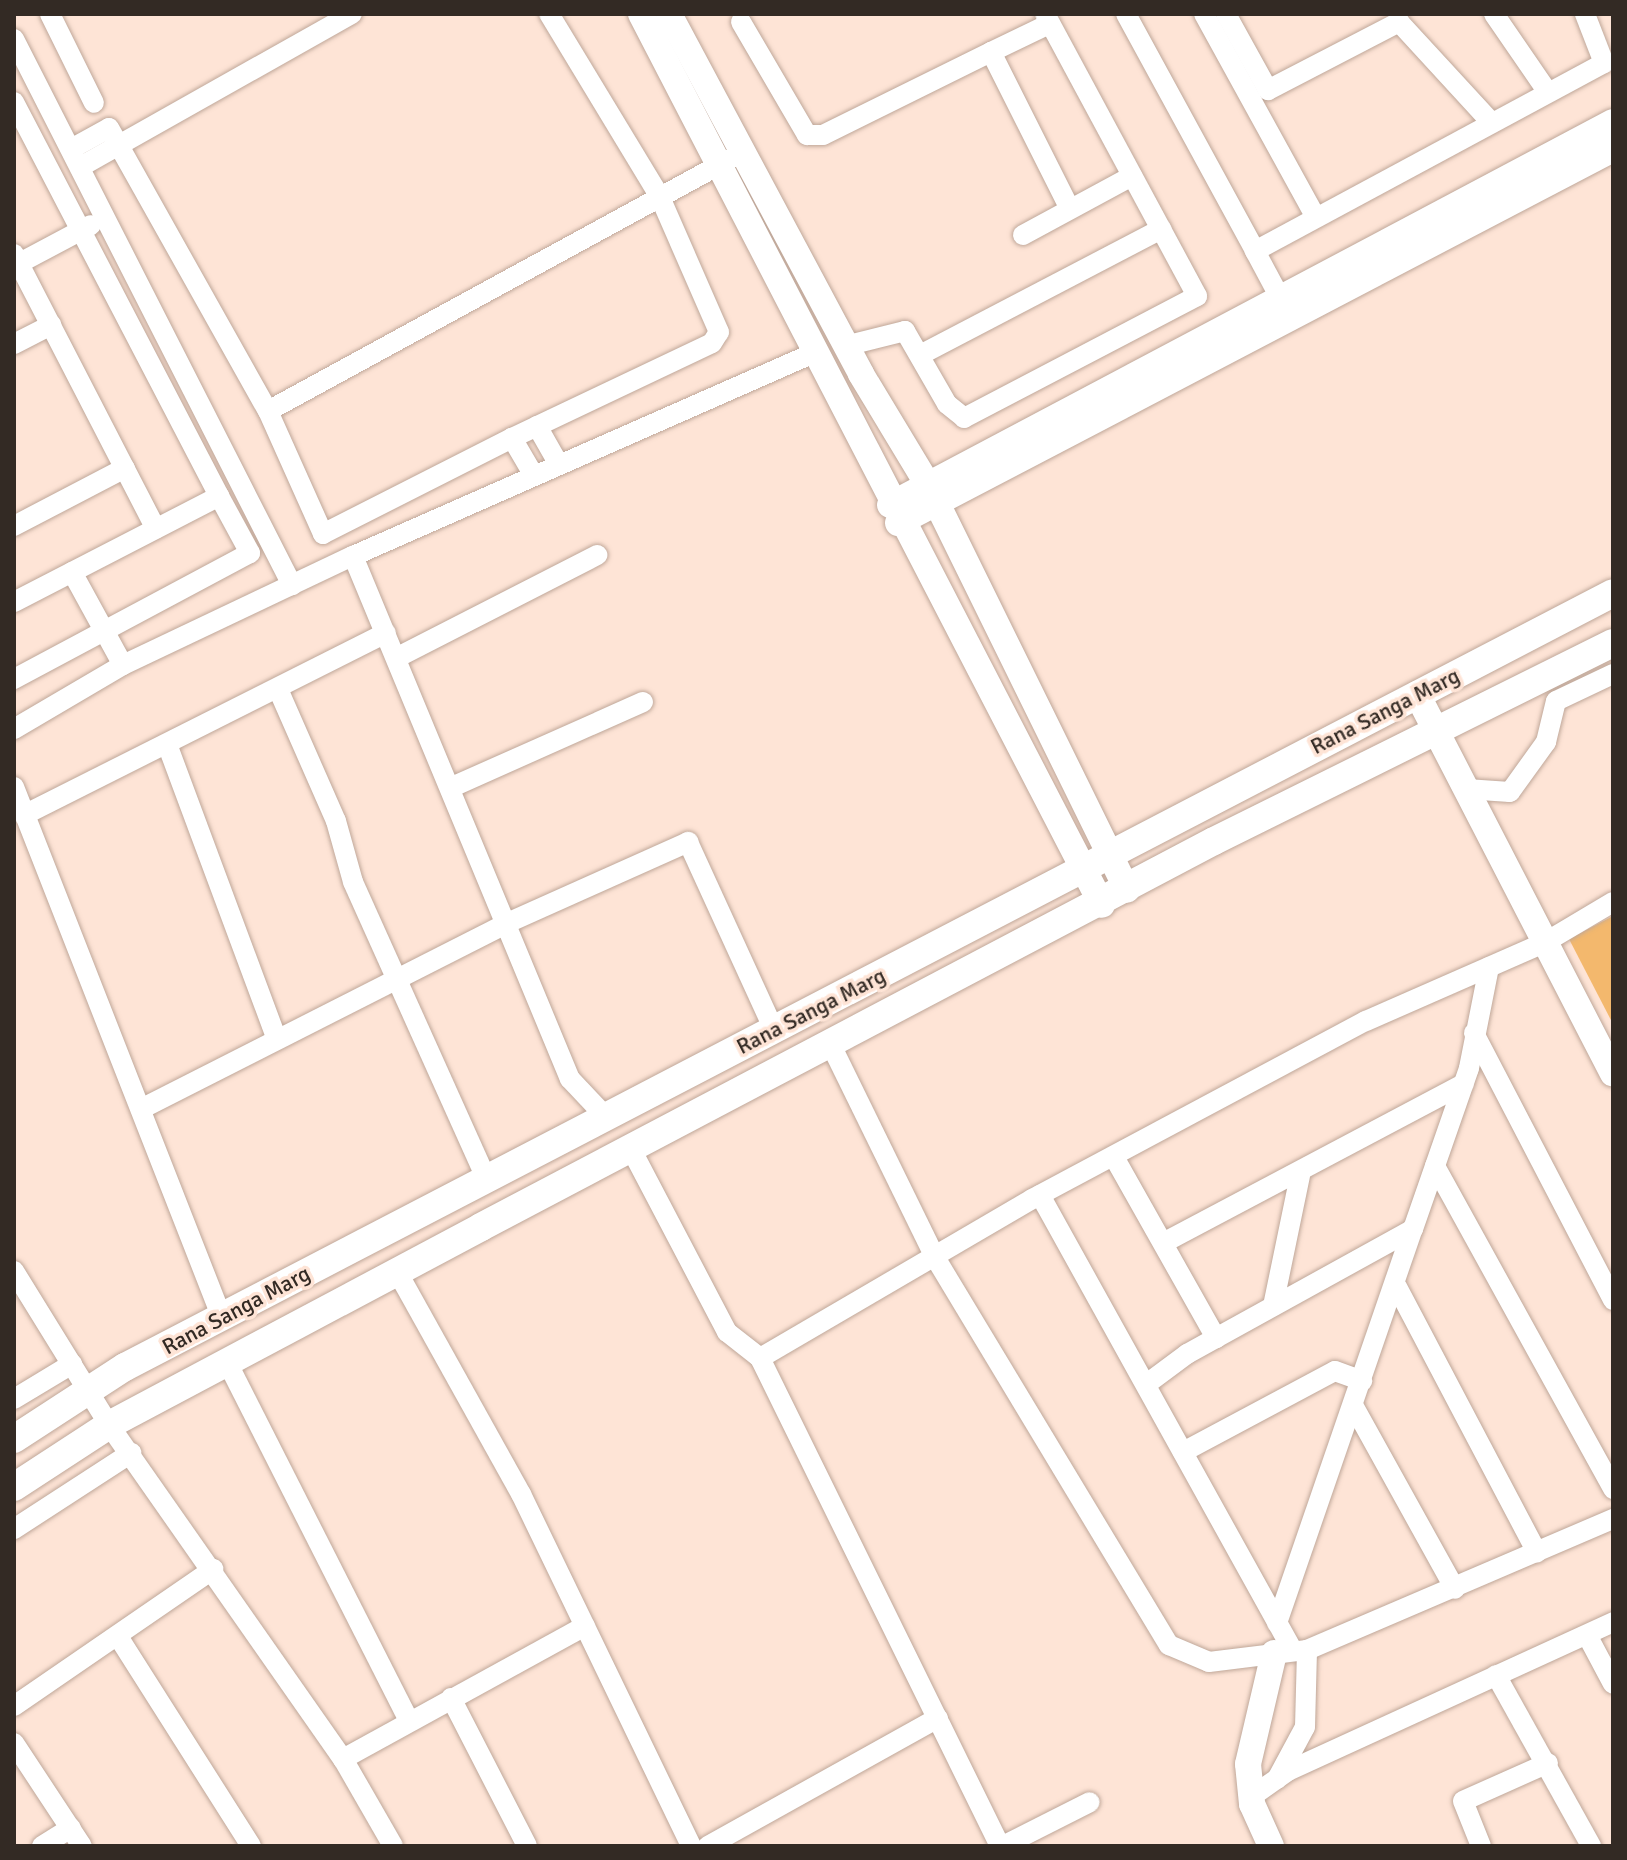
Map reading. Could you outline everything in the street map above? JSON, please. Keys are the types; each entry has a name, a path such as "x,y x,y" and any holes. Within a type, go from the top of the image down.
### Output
{"main road":[{"name":"Rana Sanga Marg","path":"14,1439 90,1390 486,1178 774,1030 1092,860 1613,593"},
{"name":"Rana Sanga Marg","path":"14,1487 109,1425 830,1043 1613,643"}],"street":[{"path":"50,14 94,103"},
{"path":"76,158 118,146 352,14"},
{"path":"118,146 268,411 323,534 718,338 660,197 549,14"},
{"path":"641,14 932,494 1092,860 1102,905"},
{"path":"669,14 816,352 894,514 1092,860 1127,890"},
{"path":"1126,14 1284,306"},
{"path":"1204,14 1315,216"},
{"path":"1226,14 1268,90 1399,22 1491,122"},
{"path":"1494,14 1547,91"},
{"path":"1255,251 1604,63 1585,14"},
{"path":"743,17 807,135 823,135 991,52 1047,19 1197,296 964,418 947,404 914,339 895,330 845,346"},
{"path":"14,39 292,585"},
{"path":"991,52 1069,207"},
{"path":"14,102 250,553 102,629 14,679"},
{"path":"894,514 1284,306 1613,122"},
{"path":"1284,306 1613,149"},
{"path":"268,411 731,158"},
{"path":"1023,235 1069,207 1132,176"},
{"path":"105,217 16,261 156,529"},
{"path":"922,354 1161,229"},
{"path":"14,344 51,325"},
{"path":"14,729 123,665 353,556 533,474 816,352"},
{"path":"537,426 558,463"},
{"path":"512,438 533,474"},
{"path":"14,526 125,468"},
{"path":"14,602 219,496"},
{"path":"398,657 597,555"},
{"path":"353,556 452,787 570,1079 605,1116"},
{"path":"72,572 123,665"},
{"path":"24,815 386,633"},
{"path":"1466,789 1510,792 1546,742 1556,701 1613,674"},
{"path":"278,689 398,979 486,1178"},
{"path":"1417,694 1613,1073"},
{"path":"452,787 643,702"},
{"path":"167,744 277,1039"},
{"path":"14,787 143,1108 222,1318"},
{"path":"143,1108 505,924 688,842 774,1030"},
{"path":"760,1358 812,1321 936,1259 1040,1195 1366,1021 1544,943 1613,902"},
{"path":"1277,1623 1397,1287 1413,1229 1464,1084 1489,967"},
{"path":"1474,1033 1613,1300"},
{"path":"830,1043 936,1259 1169,1645 1209,1662 1291,1652 1455,1589 1613,1519"},
{"path":"1165,1242 1464,1084"},
{"path":"631,1149 727,1332 760,1358 1002,1846 1090,1802"},
{"path":"1114,1157 1165,1242 1216,1338"},
{"path":"1435,1166 1613,1489"},
{"path":"1273,1306 1301,1171"},
{"path":"1040,1195 1148,1383 1291,1652 1305,1727 1276,1780"},
{"path":"1148,1383 1216,1338 1413,1229"},
{"path":"14,1271 109,1425 213,1569 343,1759 393,1846"},
{"path":"398,1273 585,1626 691,1846"},
{"path":"1397,1287 1537,1552"},
{"path":"227,1362 409,1720"},
{"path":"14,1399 72,1364"},
{"path":"1183,1452 1335,1371 1362,1381"},
{"path":"1353,1405 1455,1589"},
{"path":"14,1529 131,1453"},
{"path":"14,1706 119,1638 213,1569"},
{"path":"1251,1797 1276,1780 1613,1622"},
{"path":"343,1759 585,1626"},
{"path":"1587,1635 1613,1684"},
{"path":"119,1638 251,1846"},
{"path":"1271,1846 1251,1797 1258,1699 1291,1652"},
{"path":"1496,1675 1548,1763 1591,1846"},
{"path":"451,1698 527,1846"},
{"path":"708,1846 938,1718"},
{"path":"14,1743 82,1846"},
{"path":"1481,1846 1463,1801 1548,1763"},
{"path":"42,1846 71,1828"}],"building":[{"path":"1613,916 1613,1024 1569,939"}]}
